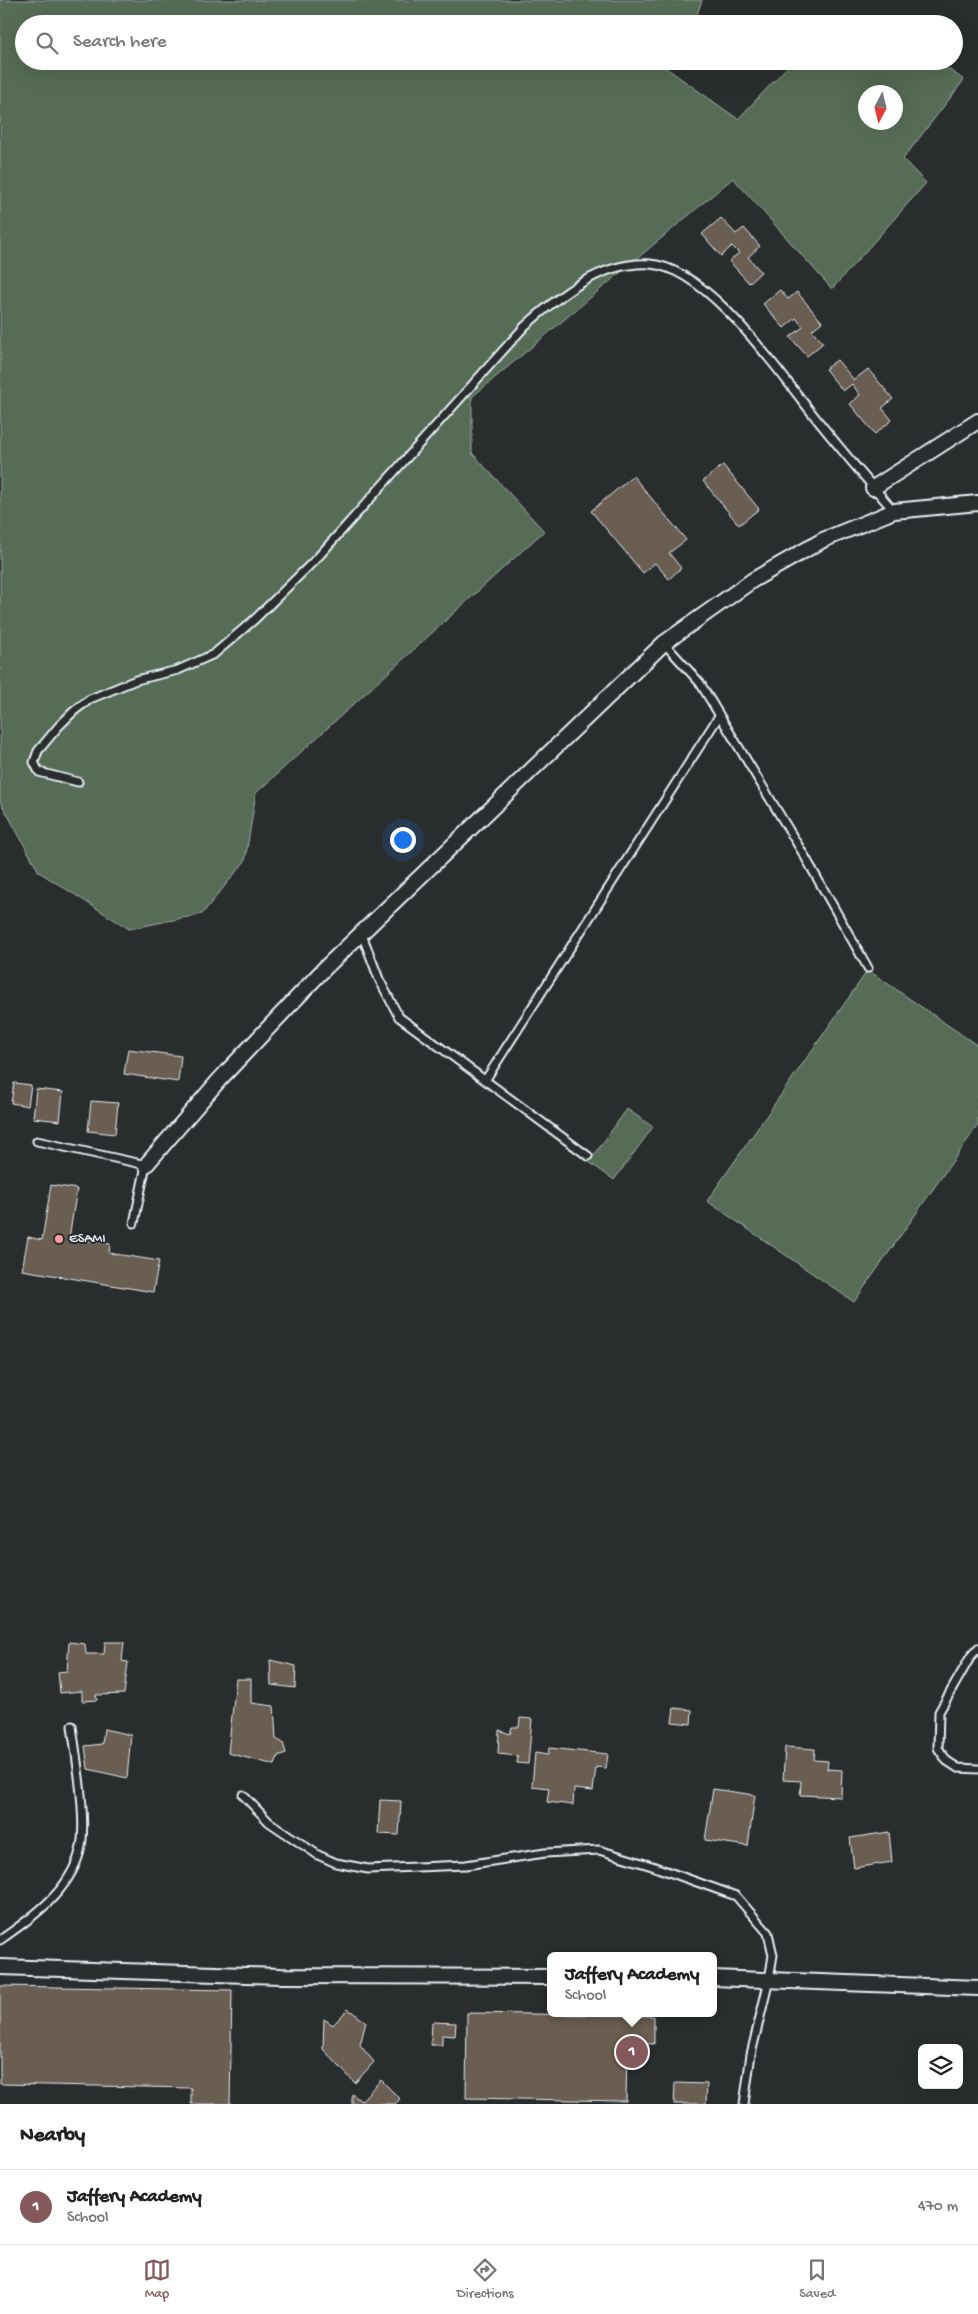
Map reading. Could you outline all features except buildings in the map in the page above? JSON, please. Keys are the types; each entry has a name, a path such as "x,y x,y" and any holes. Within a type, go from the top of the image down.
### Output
{"street":[{"path":"873,488 978,422"},
{"path":"146,1165 263,1032 361,932 496,807 664,643 753,580 823,540 894,511 978,503"},
{"path":"0,1967 281,1976 547,1977"},
{"path":"717,1978 978,1988"}],"lane":[{"path":"78,782 39,772 34,762 38,751 74,711 90,699 110,690 136,680 178,670 214,654 254,619 318,557 525,326 560,296 587,280 621,266 660,265 698,285 736,319 873,488 894,511"},
{"path":"664,643 700,683 804,855 868,968"},
{"path":"486,1079 719,716"},
{"path":"361,932 379,978 399,1017 486,1079 588,1156"},
{"path":"37,1141 146,1165 134,1223"},
{"path":"978,1648 971,1656 939,1712 938,1748 947,1761 958,1768 978,1769"},
{"path":"0,1940 52,1899 68,1878 81,1851 82,1817 72,1726"},
{"path":"244,1795 269,1822 318,1855 336,1863 368,1869 466,1865 545,1853 599,1850 652,1866 736,1896 768,1933 773,1954 769,1980 751,2054 744,2104"}],"green space":[{"path":"0,0 702,0 697,15 15,15 15,70 669,70 738,119 784,70 950,70 964,80 903,159 926,183 832,289 733,178 472,397 472,453 544,531 256,793 245,861 202,914 129,929 39,872 0,801"},
{"path":"868,970 978,1046 978,1125 854,1302 707,1201"},
{"path":"627,1109 653,1127 614,1180 589,1162"}],"place":[{"name":"ESAMI","path":"59,1239"},
{"name":"Jaffery Academy","path":"632,2052"}]}
